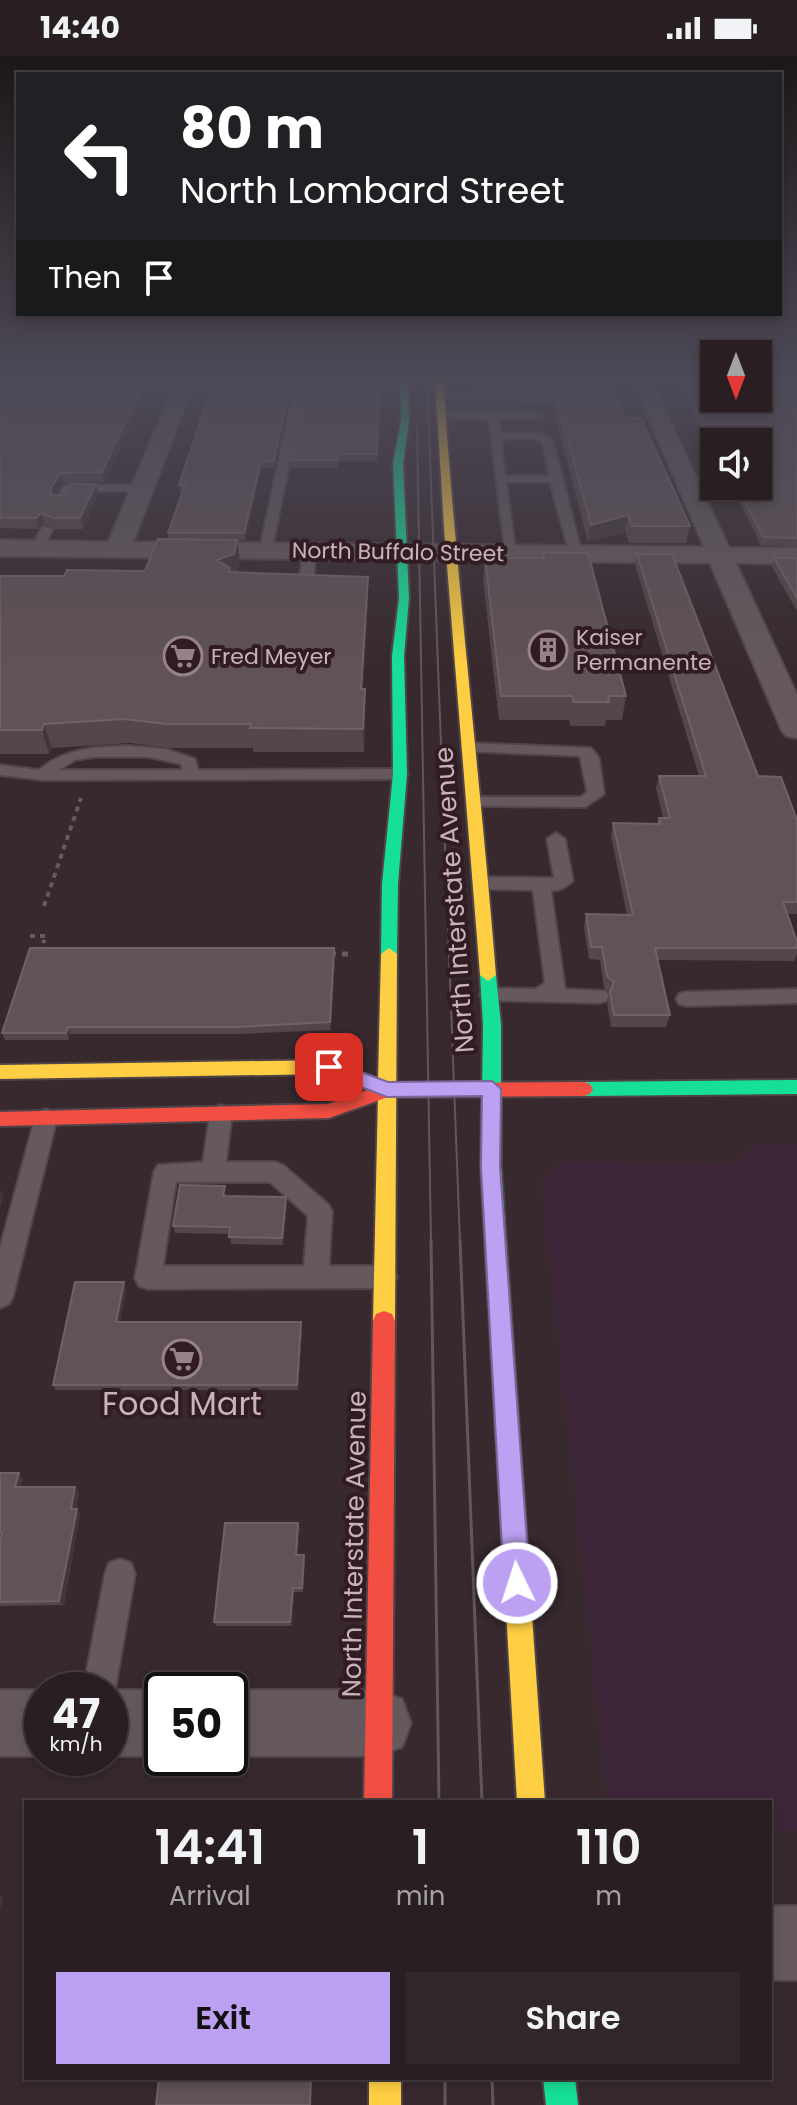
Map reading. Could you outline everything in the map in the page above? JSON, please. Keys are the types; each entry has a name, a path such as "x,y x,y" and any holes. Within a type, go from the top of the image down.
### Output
{"street":[{"path":"118,548 149,474"},
{"name":"North Interstate Avenue","path":"378,1800 390,884 400,774 398,656 404,607 398,474"},
{"name":"North Interstate Avenue","path":"444,474 490,995 491,1167 531,1800"},
{"path":"684,474 797,729"},
{"name":"North Buffalo Street","path":"0,548 42,538 118,548 797,556"},
{"path":"0,1072 329,1067 387,1090"},
{"path":"0,1119 329,1111 387,1090 797,1087"},
{"path":"0,1723 24,1723"},
{"path":"248,1723 378,1723"},
{"path":"772,1943 797,1943"},
{"path":"385,2080 385,2105"},
{"path":"559,2080 562,2105"}],"lane":[{"path":"266,549 282,474"},
{"path":"499,474 510,555"},
{"path":"554,474 576,555"},
{"path":"500,479 555,479"},
{"path":"61,501 68,488 143,488"},
{"path":"290,583 312,583 310,549"},
{"path":"470,748 585,751 591,758 596,794 585,802 475,802"},
{"path":"43,775 67,757 105,753 173,754 189,762 191,775"},
{"path":"0,770 43,775 400,774"},
{"path":"482,883 555,885 564,881 556,839"},
{"path":"539,996 556,986 541,884"},
{"path":"490,995 599,996"},
{"path":"686,999 797,996"},
{"path":"213,1172 221,1114"},
{"path":"0,1296 46,1118"},
{"path":"316,1278 320,1212 275,1172 166,1172 148,1278 316,1278 384,1277"},
{"path":"102,1672 120,1574"}],"path":[{"path":"44,906 89,775"},
{"path":"30,936 46,936 40,953 56,953"},
{"path":"325,954 389,954"}],"shaded area":[{"path":"753,1145 797,1145 797,1830 772,1830 772,1800 607,1800 541,1181 561,1162 733,1163"}],"building":[{"path":"0,474 61,474 50,489 52,495 63,496 71,484 96,484 80,518 53,518 41,513 36,518 0,518"},
{"path":"183,474 258,474 244,533 168,533 185,485 179,485"},
{"path":"577,474 666,474 690,526 632,526 628,515 591,525"},
{"path":"772,474 797,474 797,538 763,537 744,500 772,500"},
{"name":"Fred Meyer","path":"158,539 237,540 234,554 217,560 230,568 229,572 368,577 361,689 365,689 363,729 250,728 251,724 167,724 124,719 44,724 42,730 0,730 0,576 64,576 67,570 145,571"},
{"name":"Kaiser Permanente","path":"543,553 588,553 626,696 608,696 609,702 574,702 572,696 501,696 485,558 544,558"},
{"path":"637,554 672,554 758,776 781,777 797,820 797,902 783,902 797,948 655,948 670,1015 614,1015 610,992 614,982 607,976 602,947 591,947 586,914 633,915 613,823 660,824 659,818 670,818 659,776 706,776"},
{"path":"774,558 797,558 797,598"},
{"path":"30,948 334,948 330,1022 236,1027 68,1027 66,1033 2,1033"},
{"path":"180,1185 225,1186 223,1196 286,1197 282,1238 229,1237 230,1227 173,1226"},
{"name":"Food Mart","path":"75,1282 124,1282 116,1322 301,1322 297,1385 53,1385"},
{"path":"0,1473 19,1473 15,1487 75,1487 71,1509 77,1509 59,1601 0,1602"},
{"path":"225,1523 298,1523 296,1555 304,1555 302,1588 293,1588 290,1622 214,1622"},
{"path":"159,2080 311,2080 310,2105 156,2105"}],"tram line":[{"path":"418,474 431,1242"},
{"path":"431,474 460,1242"},
{"path":"431,1240 439,1800"},
{"path":"460,1240 482,1800"},
{"path":"445,2080 445,2105"},
{"path":"492,2080 493,2105"}],"traffic: fast":[{"path":"389,954 390,884 400,774 398,656 404,598 398,474"},
{"path":"488,975 492,1025 491,1167 501,1329"},
{"path":"584,1089 797,1087"},
{"path":"559,2080 562,2105"}],"traffic: slow":[{"path":"445,474 488,975"},
{"path":"384,1321 389,954"},
{"path":"0,1072 329,1067 387,1090"},
{"path":"501,1329 531,1800"},
{"path":"385,2080 385,2105"}],"traffic: jam":[{"path":"0,1119 329,1111 387,1090 584,1089"},
{"path":"378,1800 384,1321"}],"place":[{"name":"Kaiser Permanente","path":"548,650"},
{"name":"Fred Meyer","path":"183,656"},
{"name":"Food Mart","path":"182,1359"}],"route":[{"path":"329,1067 387,1090 492,1089 491,1167 517,1583"}]}
